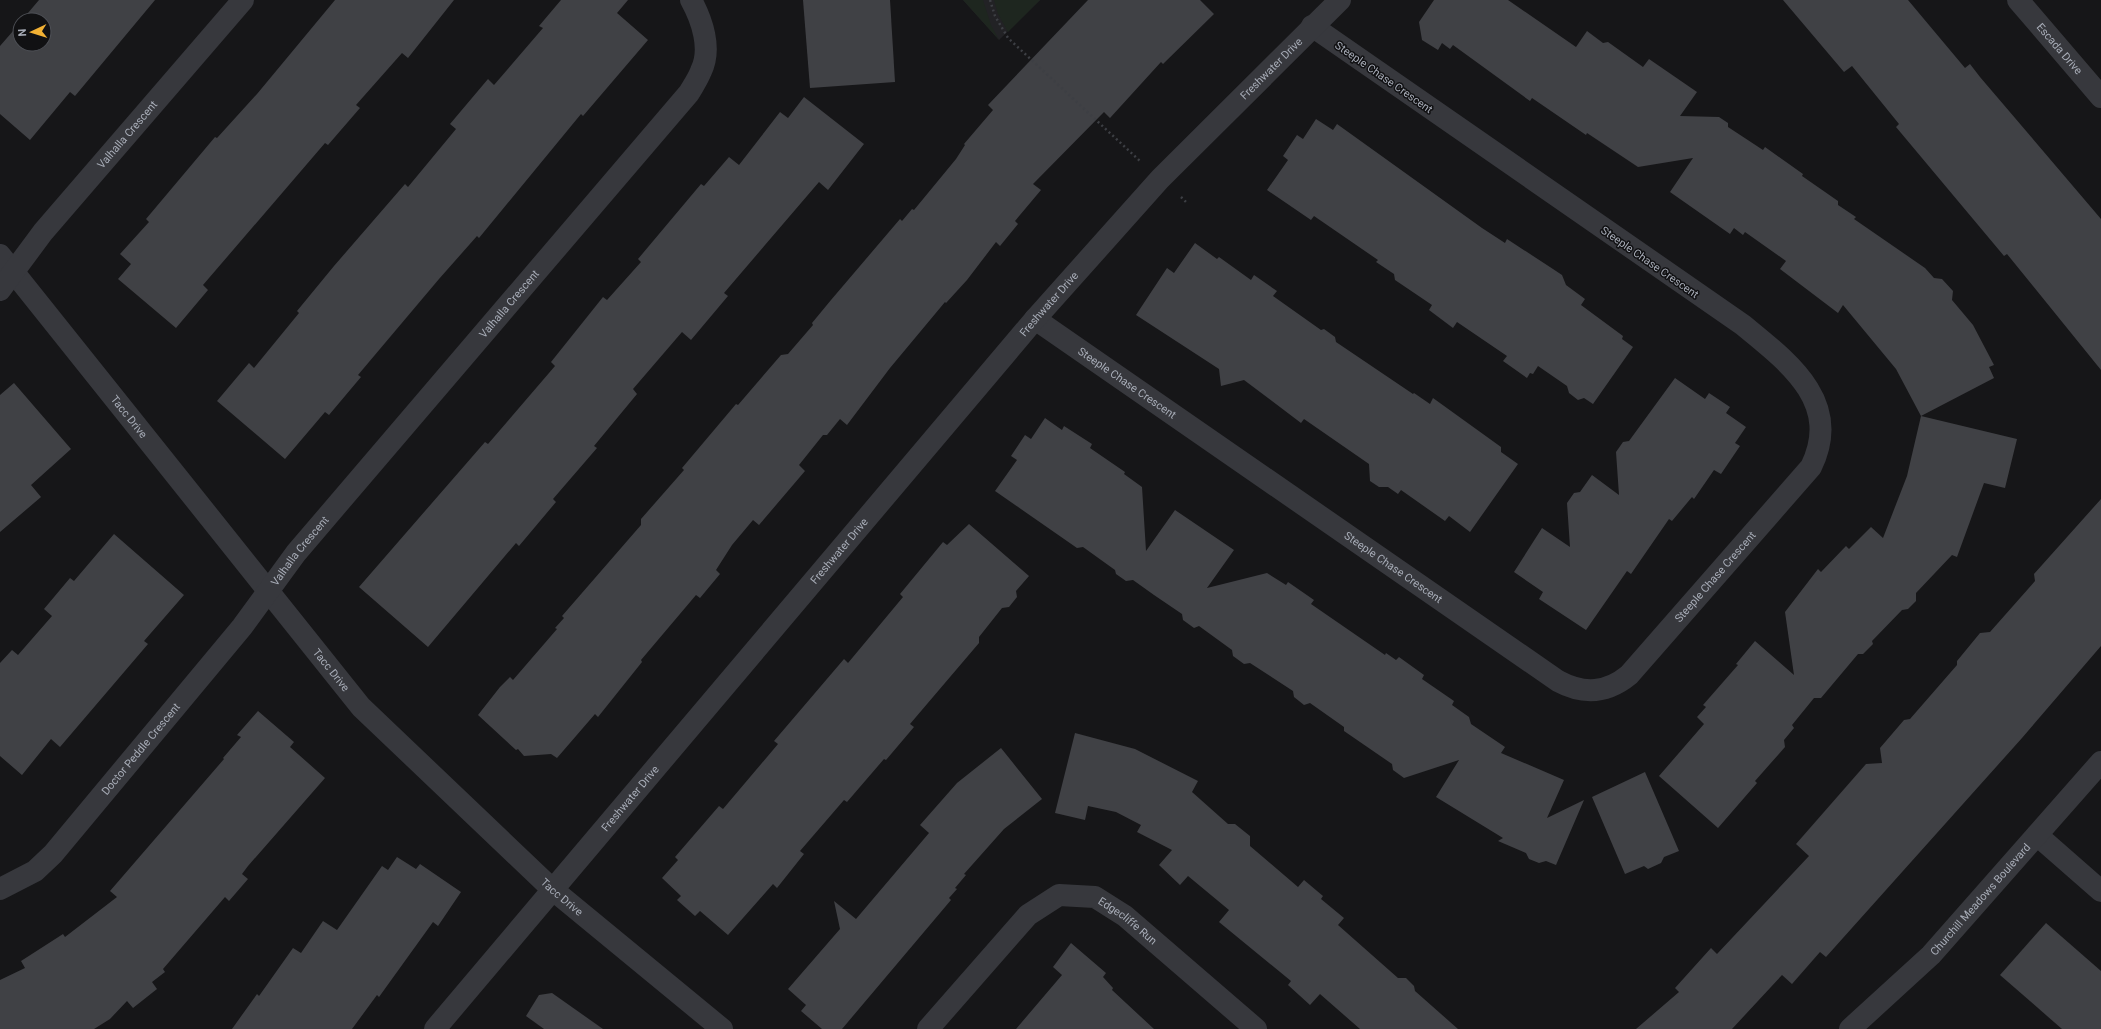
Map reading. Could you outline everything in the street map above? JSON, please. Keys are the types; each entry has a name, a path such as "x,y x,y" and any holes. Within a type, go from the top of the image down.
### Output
{"street":[{"name":"Valhalla Crescent","path":"14,272 43,232 243,0"},
{"name":"Valhalla Crescent","path":"268,592 296,553 689,93 702,70 706,48 702,22 691,0"},
{"name":"Freshwater Drive","path":"435,1029 1035,319 1160,179 1312,26 1340,0"},
{"name":"Escada Drive","path":"2018,0 2101,97"},
{"name":"Steeple Chase Crescent","path":"1035,319 1558,681 1574,689 1592,692 1606,689 1629,675 1811,466 1821,441 1822,427 1819,411 1813,396 1785,362 1743,326 1312,26"},
{"name":"Tacc Drive","path":"0,255 268,592 362,707 552,890 722,1029"},
{"path":"0,290 14,272"},
{"name":"Doctor Peddle Crescent","path":"0,889 35,871 53,854 242,627 268,592"},
{"name":"Churchill Meadows Boulevard","path":"1850,1029 1931,955 2101,762"},
{"path":"2037,835 2101,891"},
{"name":"Edgecliffe Run","path":"928,1029 1028,915 1059,896 1095,897 1125,916 1256,1029"}],"path":[{"path":"990,0 995,16 1008,38 1188,204"}],"shaded area":[{"path":"963,0 1040,0 999,40"},
{"path":"963,0 983,0 991,25 999,40"},
{"path":"994,0 1040,0 1008,32 998,14"}],"building":[{"path":"39,0 155,0 75,96 70,92 30,140 0,114 0,46 12,32 12,52 52,52 52,12 29,12"},
{"path":"335,0 454,0 408,58 402,53 356,105 360,108 328,145 325,143 203,285 208,290 176,328 118,279 131,264 120,254 149,222 146,219 215,137 217,138 257,94"},
{"path":"561,0 628,0 617,13 648,40 583,116 581,114 479,238 477,236 439,279 358,375 361,377 329,415 325,412 285,459 217,401 249,363 254,368 299,313 297,311 334,266 405,184 408,187 456,129 450,124 488,79 494,85 543,28 539,26"},
{"path":"803,0 890,0 895,82 810,88"},
{"path":"1088,0 1200,0 1214,14 1163,64 1161,62 1110,118 1104,112 1033,184 1041,190 1015,221 1018,224 1000,246 996,242 967,280 946,303 945,302 890,368 847,425 840,419 827,435 823,435 799,465 805,471 759,525 753,520 732,545 716,570 720,574 700,598 696,595 641,660 642,662 598,717 595,714 557,758 551,754 524,756 518,749 516,750 478,715 500,687 510,677 513,680 557,629 555,628 564,618 562,616 641,525 641,519 684,470 682,468 736,404 738,405 781,355 788,354 813,325 812,323 831,300 900,219 902,221 912,209 914,210 956,159 965,145 964,144 993,110 988,105"},
{"path":"1434,0 1508,0 1576,47 1587,31 1603,43 1608,42 1643,67 1649,59 1697,92 1680,116 1719,117 1728,123 1728,127 1763,150 1765,147 1803,174 1802,176 1838,201 1838,205 1856,217 1854,219 1925,268 1934,278 1942,279 1953,291 1952,300 1973,325 1994,365 1989,367 1994,378 1921,416 1896,369 1843,305 1838,313 1780,269 1786,261 1745,232 1743,235 1734,228 1730,234 1670,192 1693,158 1638,167 1587,133 1586,135 1532,98 1530,101 1453,45 1450,49 1442,43 1438,50 1422,40 1419,22"},
{"path":"1783,0 1908,0 1965,68 1970,64 2101,219 2101,370 2007,254 2004,256 1896,127 1899,124 1852,66 1844,72"},
{"path":"804,97 864,144 828,190 819,182 724,293 728,296 691,340 682,332 633,389 637,394 594,446 597,448 553,499 556,502 519,546 516,543 428,647 359,587 485,442 488,444 555,366 551,362 603,297 607,300 641,262 638,259 701,184 704,186 729,157 739,165 780,112 788,118"},
{"path":"1316,119 1333,130 1337,124 1482,228 1505,243 1507,239 1562,275 1566,285 1585,299 1581,305 1623,336 1622,339 1633,347 1593,404 1584,398 1578,400 1569,393 1567,386 1538,366 1533,374 1530,373 1527,378 1503,361 1507,356 1457,322 1453,328 1429,310 1432,305 1395,280 1394,274 1376,262 1378,260 1314,216 1311,220 1267,190 1288,160 1283,156 1297,135 1303,139"},
{"path":"1195,243 1217,259 1219,257 1251,280 1254,275 1277,291 1273,296 1321,330 1324,329 1335,337 1336,342 1430,404 1433,398 1501,447 1501,452 1518,464 1470,532 1449,516 1445,521 1401,490 1398,494 1388,487 1379,487 1370,481 1369,464 1304,419 1301,423 1244,380 1221,386 1219,369 1136,315 1167,268 1174,273"},
{"path":"1675,378 1705,399 1709,393 1730,407 1726,413 1746,427 1735,443 1740,446 1721,474 1714,470 1694,499 1692,497 1672,521 1669,519 1631,574 1627,571 1586,630 1539,599 1543,592 1514,572 1542,528 1570,547 1567,503 1574,493 1580,492 1592,475 1619,495 1616,452 1623,442 1629,441"},
{"path":"14,383 71,449 31,485 41,497 0,532 0,395"},
{"path":"1921,416 2017,439 2005,488 1984,483 1957,557 1952,555 1916,593 1916,601 1908,609 1902,610 1872,641 1873,644 1863,654 1858,654 1821,698 1814,698 1792,725 1794,728 1784,740 1785,747 1755,781 1757,783 1718,828 1659,776 1704,724 1697,717 1706,707 1703,705 1738,665 1736,664 1755,641 1794,675 1785,612 1818,569 1821,572 1846,546 1849,549 1871,527 1883,538 1907,476"},
{"path":"1045,418 1062,430 1064,426 1092,444 1090,448 1125,472 1124,474 1142,487 1146,551 1175,510 1234,550 1207,588 1267,573 1286,585 1288,582 1314,600 1311,604 1385,655 1386,653 1396,660 1399,657 1424,675 1422,679 1454,701 1452,705 1469,717 1471,724 1505,747 1501,753 1564,780 1547,818 1584,800 1556,865 1546,861 1539,863 1529,859 1526,853 1498,841 1503,838 1436,797 1459,760 1404,778 1393,770 1392,764 1344,731 1344,727 1310,703 1304,705 1294,697 1293,691 1250,663 1244,664 1233,656 1232,650 1199,626 1194,628 1183,620 1182,614 1133,580 1126,581 1116,574 1115,570 1083,547 1077,548 995,491 1017,460 1011,456 1025,435 1031,439"},
{"path":"2101,499 2101,646 2022,738 1826,957 1820,952 1792,984 1782,975 1732,1029 1636,1029 1679,992 1675,988 1711,948 1717,954 1809,856 1796,844 1866,764 1882,763 1880,748 1904,720 1910,719 1957,665 1957,661 1980,633 1990,632 2035,581 2034,574"},
{"path":"969,524 1029,576 1016,591 1017,597 1009,607 1002,608 979,637 979,643 910,724 914,727 886,760 884,759 847,802 844,800 800,851 804,854 777,888 773,884 728,935 700,911 695,916 677,900 681,896 662,878 678,860 675,857 719,806 723,809 778,744 774,741 844,659 848,663 903,597 900,594 943,542 947,545"},
{"path":"114,534 184,595 144,641 148,644 60,747 51,739 22,775 0,756 0,663 12,650 18,655 52,616 44,609 70,578 74,581"},
{"path":"258,711 294,742 290,747 325,778 248,866 242,874 248,879 229,901 225,897 163,969 165,972 152,982 157,989 133,1008 127,1001 110,1019 94,1029 0,1029 0,980 25,968 21,961 63,934 65,937 117,897 110,891 224,759 223,758 241,737 237,735"},
{"path":"1075,733 1135,749 1198,781 1192,792 1228,824 1235,824 1250,836 1250,846 1298,887 1304,880 1323,896 1321,899 1344,918 1338,925 1398,978 1406,978 1414,986 1415,991 1458,1029 1360,1029 1320,994 1310,1005 1288,985 1291,981 1219,922 1229,910 1188,876 1180,885 1159,865 1172,850 1137,832 1141,825 1116,812 1088,806 1085,820 1055,813"},
{"path":"1001,748 1042,799 1004,829 964,874 966,875 949,898 951,900 842,1029 822,1029 801,1011 806,1005 788,989 840,929 834,901 856,919 929,833 920,825 957,783"},
{"path":"1645,772 1679,851 1664,857 1661,863 1648,869 1644,866 1625,874 1592,797"},
{"path":"397,857 416,869 420,864 461,892 438,926 433,922 379,997 377,995 352,1029 232,1029 257,994 259,996 293,948 301,953 323,921 337,930 382,866 388,870"},
{"path":"2046,923 2101,971 2101,1029 2062,1029 2000,975"},
{"path":"1071,943 1106,973 1103,977 1113,988 1112,990 1154,1029 1016,1029 1062,975 1053,967"},
{"path":"552,993 603,1029 544,1029 526,1016 539,995"}]}
